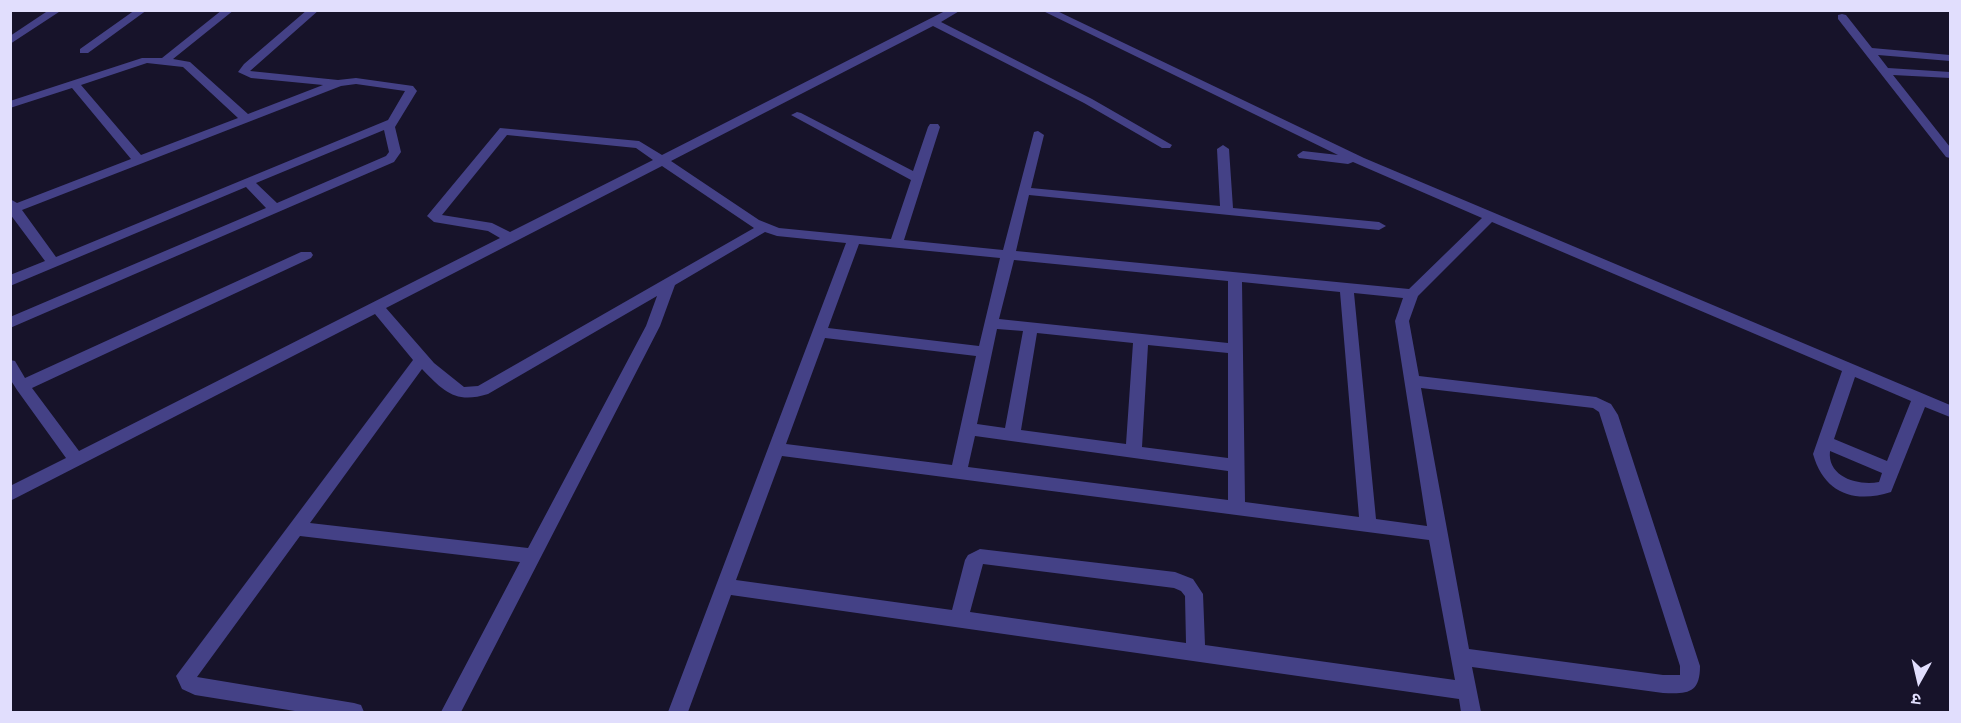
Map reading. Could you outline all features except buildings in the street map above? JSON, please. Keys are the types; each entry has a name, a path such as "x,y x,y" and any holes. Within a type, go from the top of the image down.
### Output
{"street":[{"path":"10,40 57,10"},
{"path":"84,51 142,10"},
{"path":"167,59 229,10"},
{"path":"10,324 390,159 395,152 389,127 411,95 409,88 356,81 339,83 251,75 244,72 248,66 314,10"},
{"path":"10,494 378,308 956,10"},
{"path":"1046,10 1360,161 1950,411"},
{"path":"1842,17 1950,154"},
{"path":"933,22 1088,101 1166,145"},
{"path":"1869,51 1950,57"},
{"path":"10,105 143,60 186,64 246,119"},
{"path":"1884,70 1950,75"},
{"path":"73,83 138,160"},
{"path":"53,263 12,207 339,83"},
{"path":"797,115 917,178"},
{"path":"10,281 392,122"},
{"path":"896,244 934,127"},
{"path":"512,239 492,227 439,219 434,216 504,131 639,145 763,228 854,240 1412,294"},
{"path":"1933,131 1950,132"},
{"path":"959,473 991,323 1038,135"},
{"path":"1223,149 1227,211"},
{"path":"1303,155 1360,161"},
{"path":"248,182 275,209"},
{"path":"1024,191 1379,226"},
{"path":"1471,712 1437,534 1402,321 1403,313 1412,294 1491,216"},
{"path":"378,308 422,359 462,393 483,390 763,228"},
{"path":"678,712 854,240"},
{"path":"22,386 306,255"},
{"path":"1235,278 1238,508"},
{"path":"451,712 653,326 668,284"},
{"path":"1347,288 1368,525"},
{"path":"991,323 1236,349"},
{"path":"1012,435 1031,327"},
{"path":"820,332 985,352"},
{"path":"1134,452 1141,339"},
{"path":"354,712 195,686 189,683 186,676 422,359"},
{"path":"10,364 22,386 77,460"},
{"path":"1850,369 1821,454 1829,474 1846,487 1870,492 1885,487 1920,399"},
{"path":"1412,381 1596,403 1605,408 1610,415 1690,666 1690,679 1683,685 1663,684 1460,657"},
{"path":"968,429 1237,466"},
{"path":"1825,442 1892,470"},
{"path":"777,450 1437,534"},
{"path":"296,528 533,555"},
{"path":"959,620 974,560 980,556 1163,579 1186,585 1194,594 1196,653"},
{"path":"724,586 1467,691"}]}
